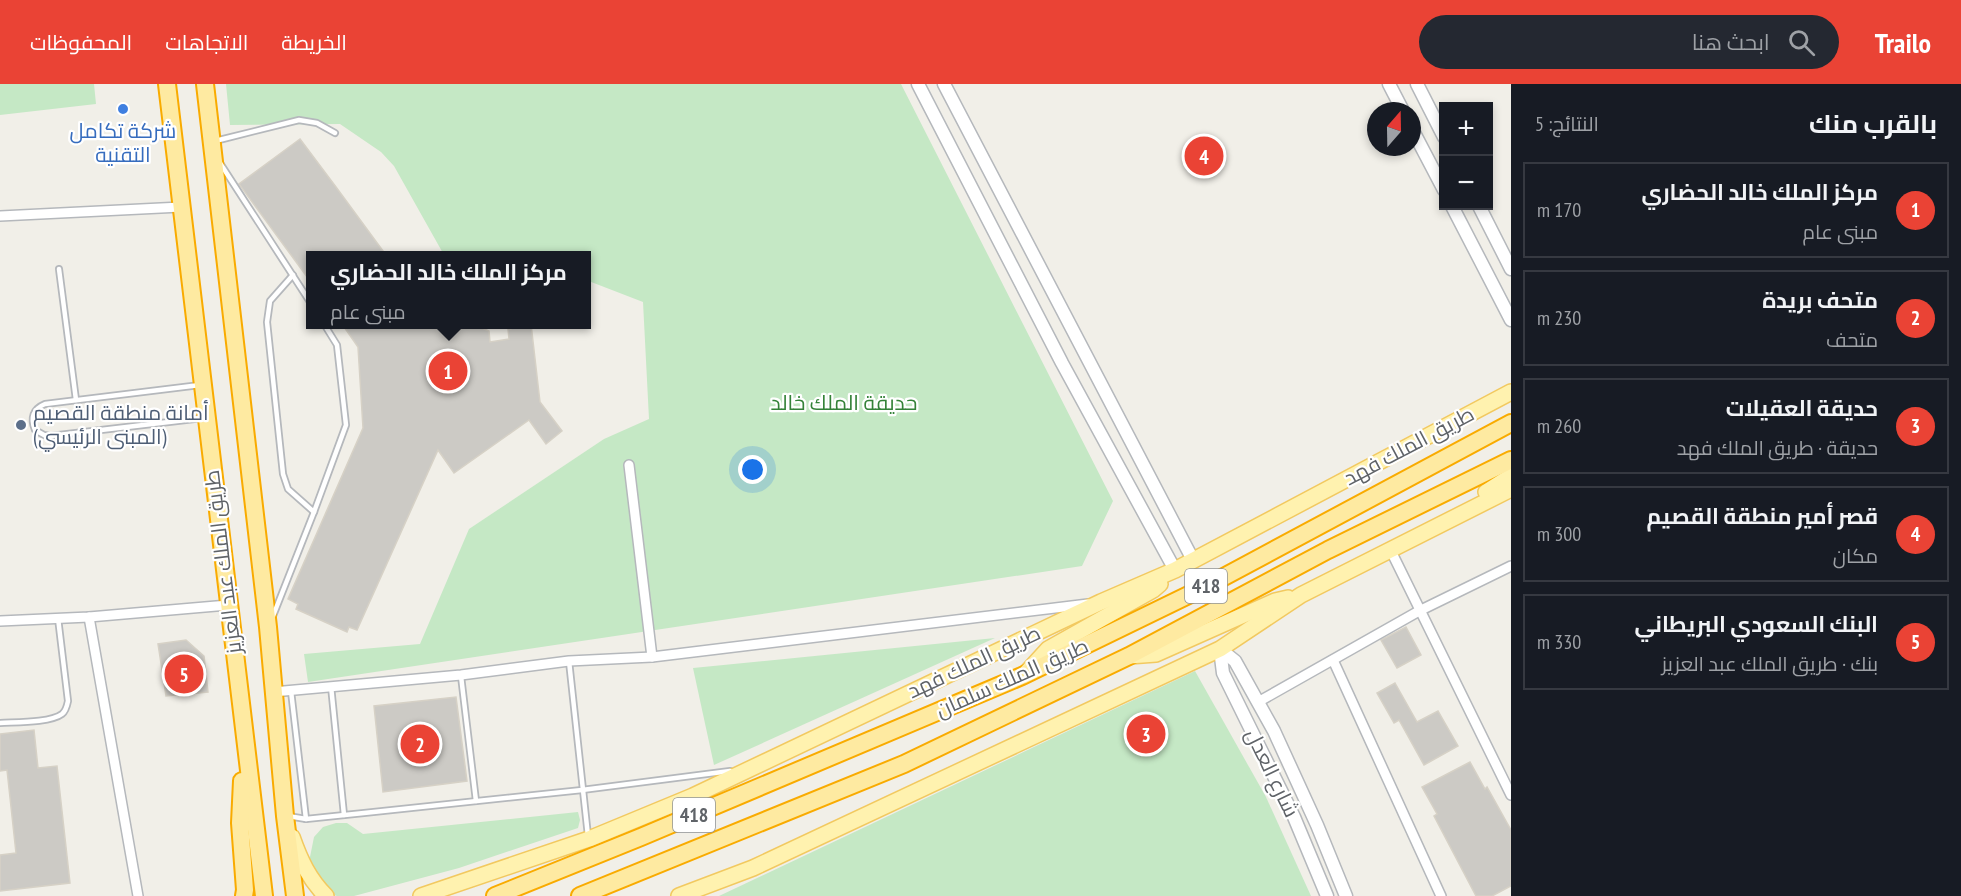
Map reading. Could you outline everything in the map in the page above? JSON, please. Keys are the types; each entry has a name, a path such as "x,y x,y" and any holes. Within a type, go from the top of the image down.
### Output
{"highway":[{"name":"طريق الملك عبد العزيز","path":"167,84 264,896"},
{"name":"طريق الملك عبد العزيز","path":"206,84 268,627 295,896"},
{"name":"طريق الملك سلمان","path":"495,896 1022,676 1205,587 1511,423"},
{"name":"طريق الملك سلمان","path":"580,896 904,764 1129,656 1328,550 1511,460"},
{"path":"243,726 240,823 244,896"}],"main road":[{"name":"طريق الملك فهد","path":"421,896 589,839 693,796 1101,602 1176,570 1511,392"},
{"path":"1460,418 1493,411 1511,403"},
{"path":"1463,514 1478,497 1511,476"},
{"path":"679,896 753,868 1220,649 1301,595 1511,489"},
{"path":"1022,676 1048,649 1153,590 1176,570"},
{"path":"1129,656 1156,654 1275,601 1301,595"},
{"path":"286,819 299,858 312,883 326,896"}],"street":[{"path":"918,84 1062,363 1176,570"},
{"path":"944,84 1193,560"},
{"path":"1389,84 1398,102"},
{"path":"1417,84 1439,129"},
{"path":"1421,147 1439,182"},
{"path":"0,216 181,207"},
{"path":"1454,210 1511,320"},
{"path":"1481,210 1511,269"},
{"path":"629,465 652,657"},
{"path":"1391,550 1511,795"},
{"path":"1258,702 1419,611 1511,566"},
{"path":"273,692 461,675 569,661 652,657 1101,602"},
{"path":"0,621 89,617 228,605"},
{"path":"89,617 131,868 138,896"},
{"path":"1220,649 1235,661 1274,731 1317,825 1346,896"},
{"name":"شارع العدل","path":"1220,649 1223,673 1294,817 1327,896"},
{"path":"1333,660 1441,896"},
{"path":"131,868 131,896"}],"lane":[{"path":"306,295 213,148 299,120 317,123 335,133"},
{"path":"59,269 76,400"},
{"path":"294,275 270,302 267,322 283,474 288,489 314,512"},
{"path":"268,627 346,425 336,345 327,329"},
{"path":"202,385 40,406 32,419 35,430 44,435 50,435 206,417"},
{"path":"0,723 47,719 61,715 66,710 68,701 57,618"},
{"path":"569,661 589,839"},
{"path":"461,675 476,801"},
{"path":"331,686 344,815"},
{"path":"291,689 306,819"},
{"path":"286,819 306,819 582,790 750,769"}],"green space":[{"path":"0,84 94,84 96,104 0,115"},
{"name":"حديقة الملك خالد","path":"226,84 901,84 1113,501 1082,566 308,682 304,654 420,644 469,529 604,439 649,419 643,302 591,282 591,251 442,251 394,166 381,152 340,124 230,125"},
{"path":"995,638 714,765 693,668"},
{"path":"1195,671 1266,797 1311,896 719,896"},
{"path":"578,812 580,820 578,828 459,868 354,896 337,896 327,893 309,862 314,837 323,827 336,823 347,823 363,834"}],"building":[{"path":"300,139 383,251 306,251 306,276 239,184"},
{"path":"345,329 484,329 489,331 490,342 509,339 508,329 532,329 540,402 562,431 546,444 529,420 454,473 438,450 357,630 349,627 347,632 296,609 298,604 288,599 363,428 358,347"},
{"path":"1406,627 1421,655 1397,668 1381,640"},
{"path":"186,640 204,656 208,692 166,696 158,644"},
{"path":"1395,683 1417,722 1438,711 1458,746 1424,765 1399,720 1394,723 1377,693"},
{"path":"456,697 467,781 383,792 374,706"},
{"path":"34,730 38,768 57,766 70,883 0,891 0,855 16,853 7,770 0,771 0,734"},
{"path":"1470,762 1511,830 1511,886 1492,896 1476,896 1434,816 1437,814 1422,787"}],"place":[{"name":"شركة تكامل التقنية","path":"123,109"},
{"name":"قصر أمير منطقة القصيم","path":"1204,156"},
{"name":"مركز الملك خالد الحضاري","path":"448,371"},
{"name":"أمانة منطقة القصيم (المبنى الرئيسي)","path":"21,425"},
{"name":"البنك السعودي البريطاني","path":"184,674"},
{"name":"حديقة العقيلات","path":"1146,734"},
{"name":"متحف بريدة","path":"420,744"}]}
